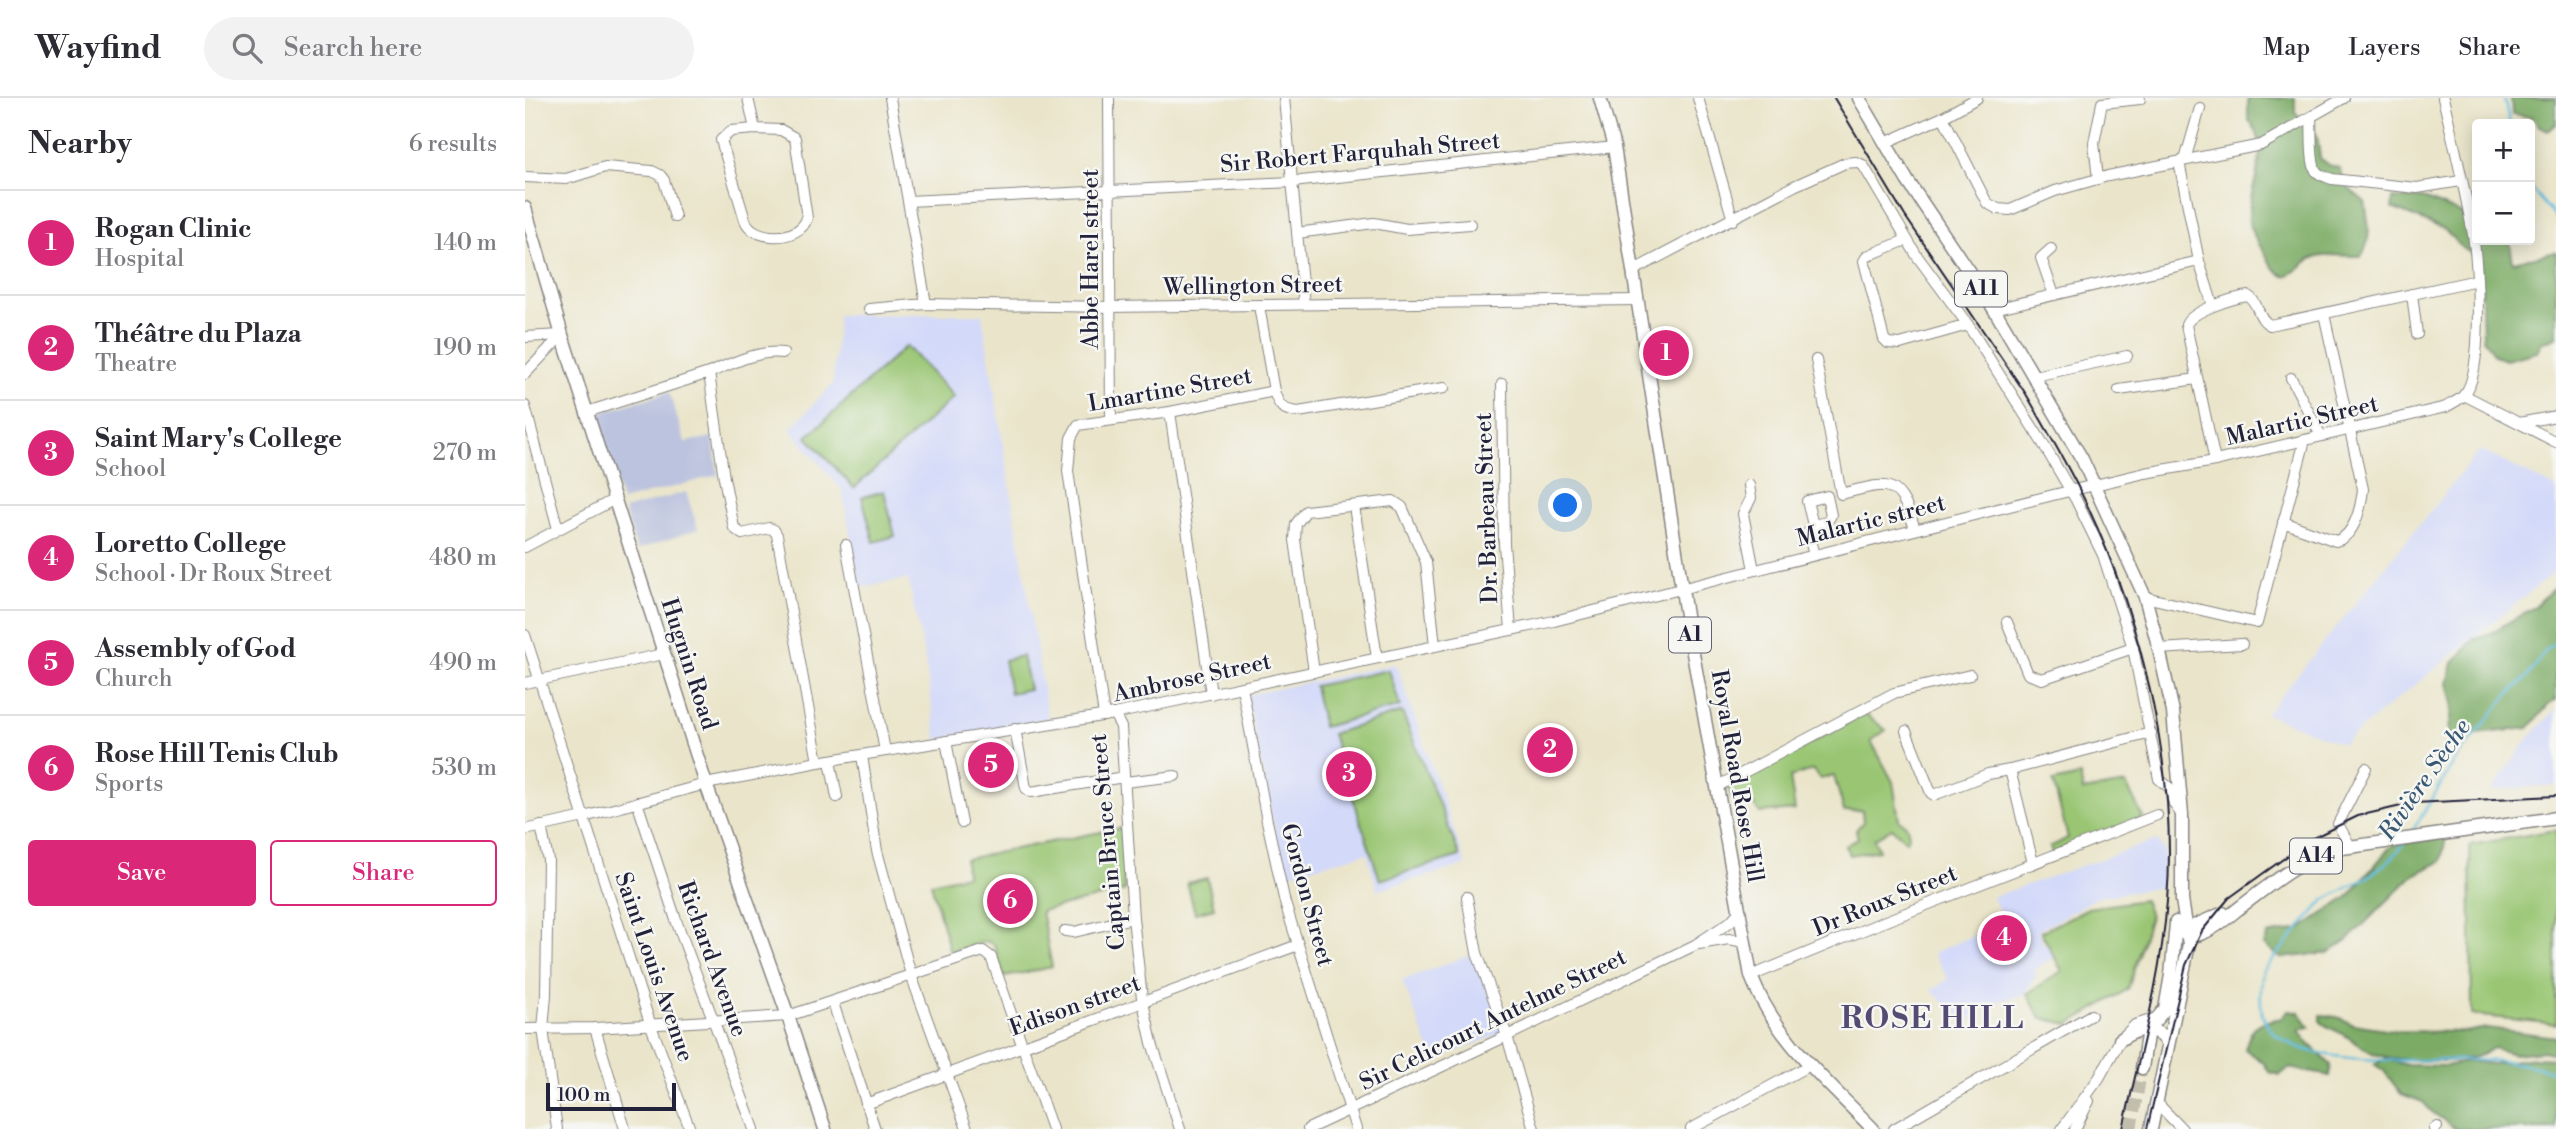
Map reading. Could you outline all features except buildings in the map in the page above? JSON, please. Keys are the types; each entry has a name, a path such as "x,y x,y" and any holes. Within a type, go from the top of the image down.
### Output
{"main road":[{"name":"Royal Road Rose Hill","path":"1600,98 1614,147 1681,587 1751,976 1769,1013 1808,1066 1873,1129"},
{"name":"A11","path":"1859,98 1885,144 2035,376 2095,485 2145,597 2173,712 2182,815 2184,930 2171,975 2165,1009 2148,1029"},
{"name":"Hugnin Road","path":"525,208 562,335 706,784 825,1129"},
{"name":"A14","path":"2184,930 2216,921 2288,872 2320,854 2350,846 2556,818"},
{"name":"A11","path":"2151,1129 2189,944 2184,930 2182,900 2183,850"},
{"path":"2182,900 2194,912 2216,921 2184,963"},
{"path":"2142,1068 2148,1029"},
{"path":"2120,1040 2130,1033 2148,1029 2163,1035 2168,1043"}],"street":[{"path":"748,98 755,129"},
{"path":"890,98 926,304"},
{"name":"Abbe Harel street","path":"1109,98 1111,419"},
{"path":"1284,98 1304,304"},
{"path":"1698,98 1733,220"},
{"path":"1885,144 1977,98"},
{"path":"1943,117 1987,203 1998,209 2010,210 2055,191 2098,179 2262,145 2344,98"},
{"path":"2443,98 2473,237 2477,280 2476,354 2469,386 2464,395 2556,442"},
{"path":"2098,179 2094,143 2102,103 2140,99"},
{"path":"2200,107 2182,161 2199,261 2213,306"},
{"path":"2311,118 2313,159 2315,170 2321,175 2332,179 2417,188 2461,181"},
{"path":"755,129 781,130 795,138 807,218 802,228 791,235 761,234 750,229 745,220 721,140 731,131 755,129"},
{"name":"Sir Robert Farquhah Street","path":"908,201 1292,182 1614,147"},
{"path":"1634,270 1794,186 1845,163 1856,162 1863,165 1906,240 1968,325 2071,491 2103,555 2133,648 2159,779 2171,789 2174,804 2182,815"},
{"path":"525,177 566,179 605,167 652,171 664,180 675,217"},
{"path":"1297,233 1374,223 1407,229 1469,224"},
{"path":"1906,240 1867,256 1864,261 1863,267 1884,339 1888,343 1900,344 1968,325"},
{"path":"2051,248 2041,258 2054,295"},
{"path":"1994,309 2199,261"},
{"path":"2215,460 2186,326 2192,316 2213,306 2248,296 2262,321 2270,325 2477,280"},
{"path":"2412,294 2417,334"},
{"name":"Wellington Street","path":"869,309 926,304 1110,307 1638,300"},
{"path":"1259,306 1278,404 1284,410 1298,412 1444,388"},
{"path":"2283,522 2336,541 2344,539 2349,534 2361,501 2363,489 2324,314"},
{"path":"525,337 562,335"},
{"path":"525,373 562,335"},
{"path":"587,412 709,373 747,357 771,352 783,353"},
{"path":"2035,376 2127,356"},
{"path":"1816,360 1841,494"},
{"path":"709,373 734,528 742,534 769,528 777,535 818,762"},
{"path":"2291,378 2321,436"},
{"path":"2119,390 2197,379"},
{"name":"Dr. Barbeau Street","path":"1502,384 1504,544 1510,630"},
{"name":"Lmartine Street","path":"1068,471 1071,438 1078,425 1170,412 1275,391"},
{"name":"Malartic Street","path":"2095,485 2446,407 2464,395"},
{"path":"525,406 558,529"},
{"path":"1170,412 1211,694"},
{"path":"2519,423 2556,416"},
{"path":"2145,597 2257,623 2305,440"},
{"name":"Captain Bruce Street","path":"1068,471 1109,715 1121,727 1133,918 1142,1003 1180,1129"},
{"path":"1814,555 1808,533 1813,525 1807,500 1882,484 1892,488 1908,509 1915,529"},
{"path":"1749,485 1751,498 1743,514 1754,570"},
{"name":"Malartic street","path":"1681,587 2095,485"},
{"path":"1813,525 1827,522 1831,514 1826,496"},
{"path":"525,547 615,499"},
{"path":"1314,672 1295,540 1296,524 1306,511 1393,502 1402,507 1426,562 1435,646"},
{"path":"1354,506 1377,659"},
{"path":"846,545 885,751"},
{"name":"Ambrose Street","path":"525,830 706,784 818,762 1109,715 1211,694 1510,630 1681,587"},
{"path":"2007,622 2028,674 2035,678 2042,679 2133,648"},
{"name":"Saint Louis Avenue","path":"525,635 650,1023 690,1129"},
{"path":"2159,649 2242,644"},
{"path":"525,683 664,654"},
{"path":"1718,786 1893,693 1970,675"},
{"name":"Gordon Street","path":"1242,687 1285,903 1356,1129"},
{"path":"1015,729 1026,788 1031,792 1124,779 1175,776"},
{"path":"1906,731 1933,794 1988,774 2151,733"},
{"path":"946,741 962,823"},
{"path":"862,756 877,851 911,975 967,1129"},
{"path":"830,761 837,797"},
{"path":"2350,846 2338,824 2366,768"},
{"path":"2010,770 2033,863"},
{"name":"Richard Avenue","path":"636,802 677,923 754,1129"},
{"name":"Dr Roux Street","path":"1751,976 2157,816"},
{"path":"541,827 548,860 543,1029 557,1129"},
{"path":"1467,897 1477,953 1507,1036 1534,1129"},
{"name":"Sir Celicourt Antelme Street","path":"1308,1129 1695,945 1730,922 1739,912"},
{"path":"1065,931 1074,932 1133,918"},
{"name":"Sir Celicourt Antelme Street","path":"1695,945 1728,939 1744,942"},
{"name":"Edison street","path":"866,1104 1298,946"},
{"path":"525,1029 594,1028 788,1016 983,951 991,957 1052,1129"},
{"path":"833,1003 875,1129"},
{"path":"1894,1129 2091,1015"},
{"path":"2075,1129 2120,1040 2136,1025 2157,1018"},
{"path":"594,1028 625,1129"},
{"path":"1691,1129 1808,1066"},
{"path":"2062,1129 2099,1078"},
{"path":"2158,1104 2182,1129"}],"shaded area":[{"path":"982,314 1048,719 937,740 924,654 908,579 860,587 842,490 790,429 833,384 838,315"},
{"path":"669,392 685,442 713,437 718,475 622,501 593,415"},
{"path":"2480,450 2556,488 2556,571 2342,744 2266,714"},
{"path":"686,492 698,529 637,550 624,510"},
{"path":"1396,664 1466,865 1377,890 1367,853 1284,875 1247,695"},
{"path":"2556,709 2556,785 2492,790 2528,739"},
{"path":"2156,840 2164,850 2161,887 2098,897 2038,931 2043,944 2060,955 2033,970 2037,974 2024,995 1990,1004 1965,1024 1931,990 1948,979 1933,953 2005,922 1992,897"},
{"path":"1473,954 1504,1032 1434,1061 1402,980"}],"green space":[{"path":"2248,98 2295,98 2295,112 2317,135 2320,158 2339,168 2348,188 2365,202 2368,237 2361,256 2317,257 2284,276 2272,266 2249,223 2260,143 2256,130 2248,119"},
{"path":"2511,98 2556,98 2556,124 2549,130 2539,126 2532,117 2512,114"},
{"path":"2393,198 2426,199 2472,218 2472,245 2510,245 2513,262 2556,252 2556,337 2542,342 2537,352 2506,360 2494,356 2483,338 2481,260 2460,246 2444,229 2392,208"},
{"path":"906,346 954,397 854,488 807,437"},
{"path":"884,491 895,536 874,542 862,497"},
{"path":"2556,586 2556,700 2548,705 2529,728 2448,737 2453,703 2448,683 2453,663 2475,638 2487,635 2534,607"},
{"path":"1022,656 1029,689 1010,693 1004,660"},
{"path":"1389,670 1400,706 1323,727 1314,686"},
{"path":"1402,712 1460,856 1380,880 1332,734"},
{"path":"1865,714 1886,730 1871,741 1893,782 1899,820 1907,826 1909,836 1906,841 1892,828 1874,839 1879,850 1850,855 1845,846 1858,838 1856,830 1863,822 1862,810 1844,811 1834,776 1820,779 1813,770 1790,777 1795,810 1760,813 1749,799 1731,798 1728,787"},
{"path":"2080,776 2083,791 2126,784 2143,818 2052,853 2050,847 2068,838 2053,782"},
{"path":"1121,828 1125,891 1041,911 1052,967 1004,977 994,945 987,941 950,952 931,883 966,875 965,859"},
{"path":"2556,830 2556,1024 2472,1015 2470,845"},
{"path":"2446,837 2441,861 2412,876 2348,940 2328,953 2281,958 2264,945 2268,935 2300,929 2348,897 2392,845"},
{"path":"1207,878 1214,908 1195,913 1187,883"},
{"path":"2144,900 2150,916 2128,989 2069,1024 2041,1018 2027,994 2062,971 2041,932 2088,908"},
{"path":"2288,1010 2299,1012 2310,1027 2299,1030 2307,1042 2331,1065 2330,1076 2289,1068 2280,1075 2269,1072 2263,1062 2245,1049 2256,1026 2282,1018"},
{"path":"2320,1015 2337,1017 2353,1024 2399,1031 2464,1032 2487,1028 2556,1037 2556,1054 2543,1051 2514,1054 2493,1048 2468,1059 2456,1060 2427,1061 2385,1057 2367,1050 2328,1027 2320,1021"},
{"path":"2534,1058 2556,1059 2556,1129 2456,1129 2423,1102 2401,1094 2384,1071 2374,1064 2385,1059 2407,1065 2446,1066 2469,1061 2492,1064"}],"waterway":[{"name":"Rivière Sèche","path":"2504,98 2509,119"},
{"name":"Rivière Sèche","path":"2535,193 2556,218"},
{"name":"Rivière Sèche","path":"2412,832 2456,759 2506,697 2529,675 2546,650 2556,642"},
{"name":"Rivière Sèche","path":"2404,843 2392,858 2368,877 2324,900 2263,971 2261,1002 2264,1019 2279,1037 2304,1049 2336,1056 2372,1060 2498,1061 2556,1073"}],"tunnel":[{"path":"2131,1129 2142,1068"}],"tram line":[{"path":"1834,98 1905,216 2026,394 2058,449 2107,550 2139,647 2161,749 2169,851 2167,901 2160,958 2123,1129"},
{"path":"2147,1129 2186,965 2202,931 2229,898 2311,839 2358,816 2414,803 2556,796"}],"place":[{"name":"Rogan Clinic","path":"1666,353"},
{"name":"Théâtre du Plaza","path":"1550,750"},
{"name":"Assembly of God","path":"991,765"},
{"name":"Saint Mary's College","path":"1349,774"},
{"name":"Rose Hill Tenis Club","path":"1010,901"},
{"name":"Loretto College","path":"2004,938"}],"district":[{"name":"ROSE HILL","path":"1933,1019"}]}
